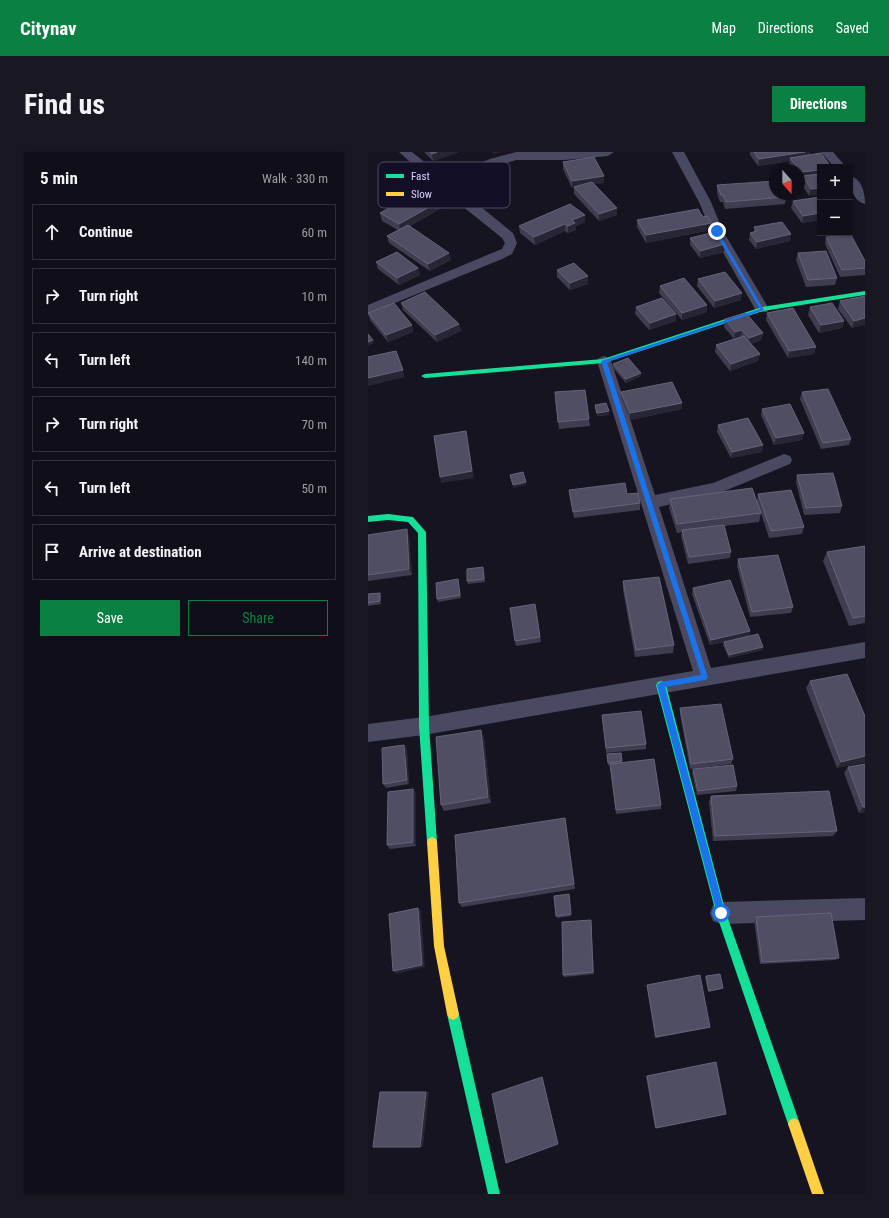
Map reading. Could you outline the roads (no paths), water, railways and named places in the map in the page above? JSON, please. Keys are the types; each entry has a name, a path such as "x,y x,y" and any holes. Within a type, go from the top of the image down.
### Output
{"street":[{"path":"406,152 417,162"},
{"path":"494,162 516,156 564,156 608,152"},
{"path":"678,152 705,202 717,231 762,309"},
{"path":"827,152 837,164"},
{"path":"853,184 865,200"},
{"path":"368,310 507,251 511,243 508,236 473,208"},
{"path":"425,376 604,361 762,309 865,293"},
{"path":"604,361 705,678"},
{"path":"649,503 716,488 784,460"},
{"path":"368,519 388,517 410,519 422,532 424,550 424,726 439,946 467,1080 494,1194"},
{"path":"368,733 424,726 865,650"},
{"path":"661,685 721,913 818,1194"},
{"path":"721,913 865,908"}]}
